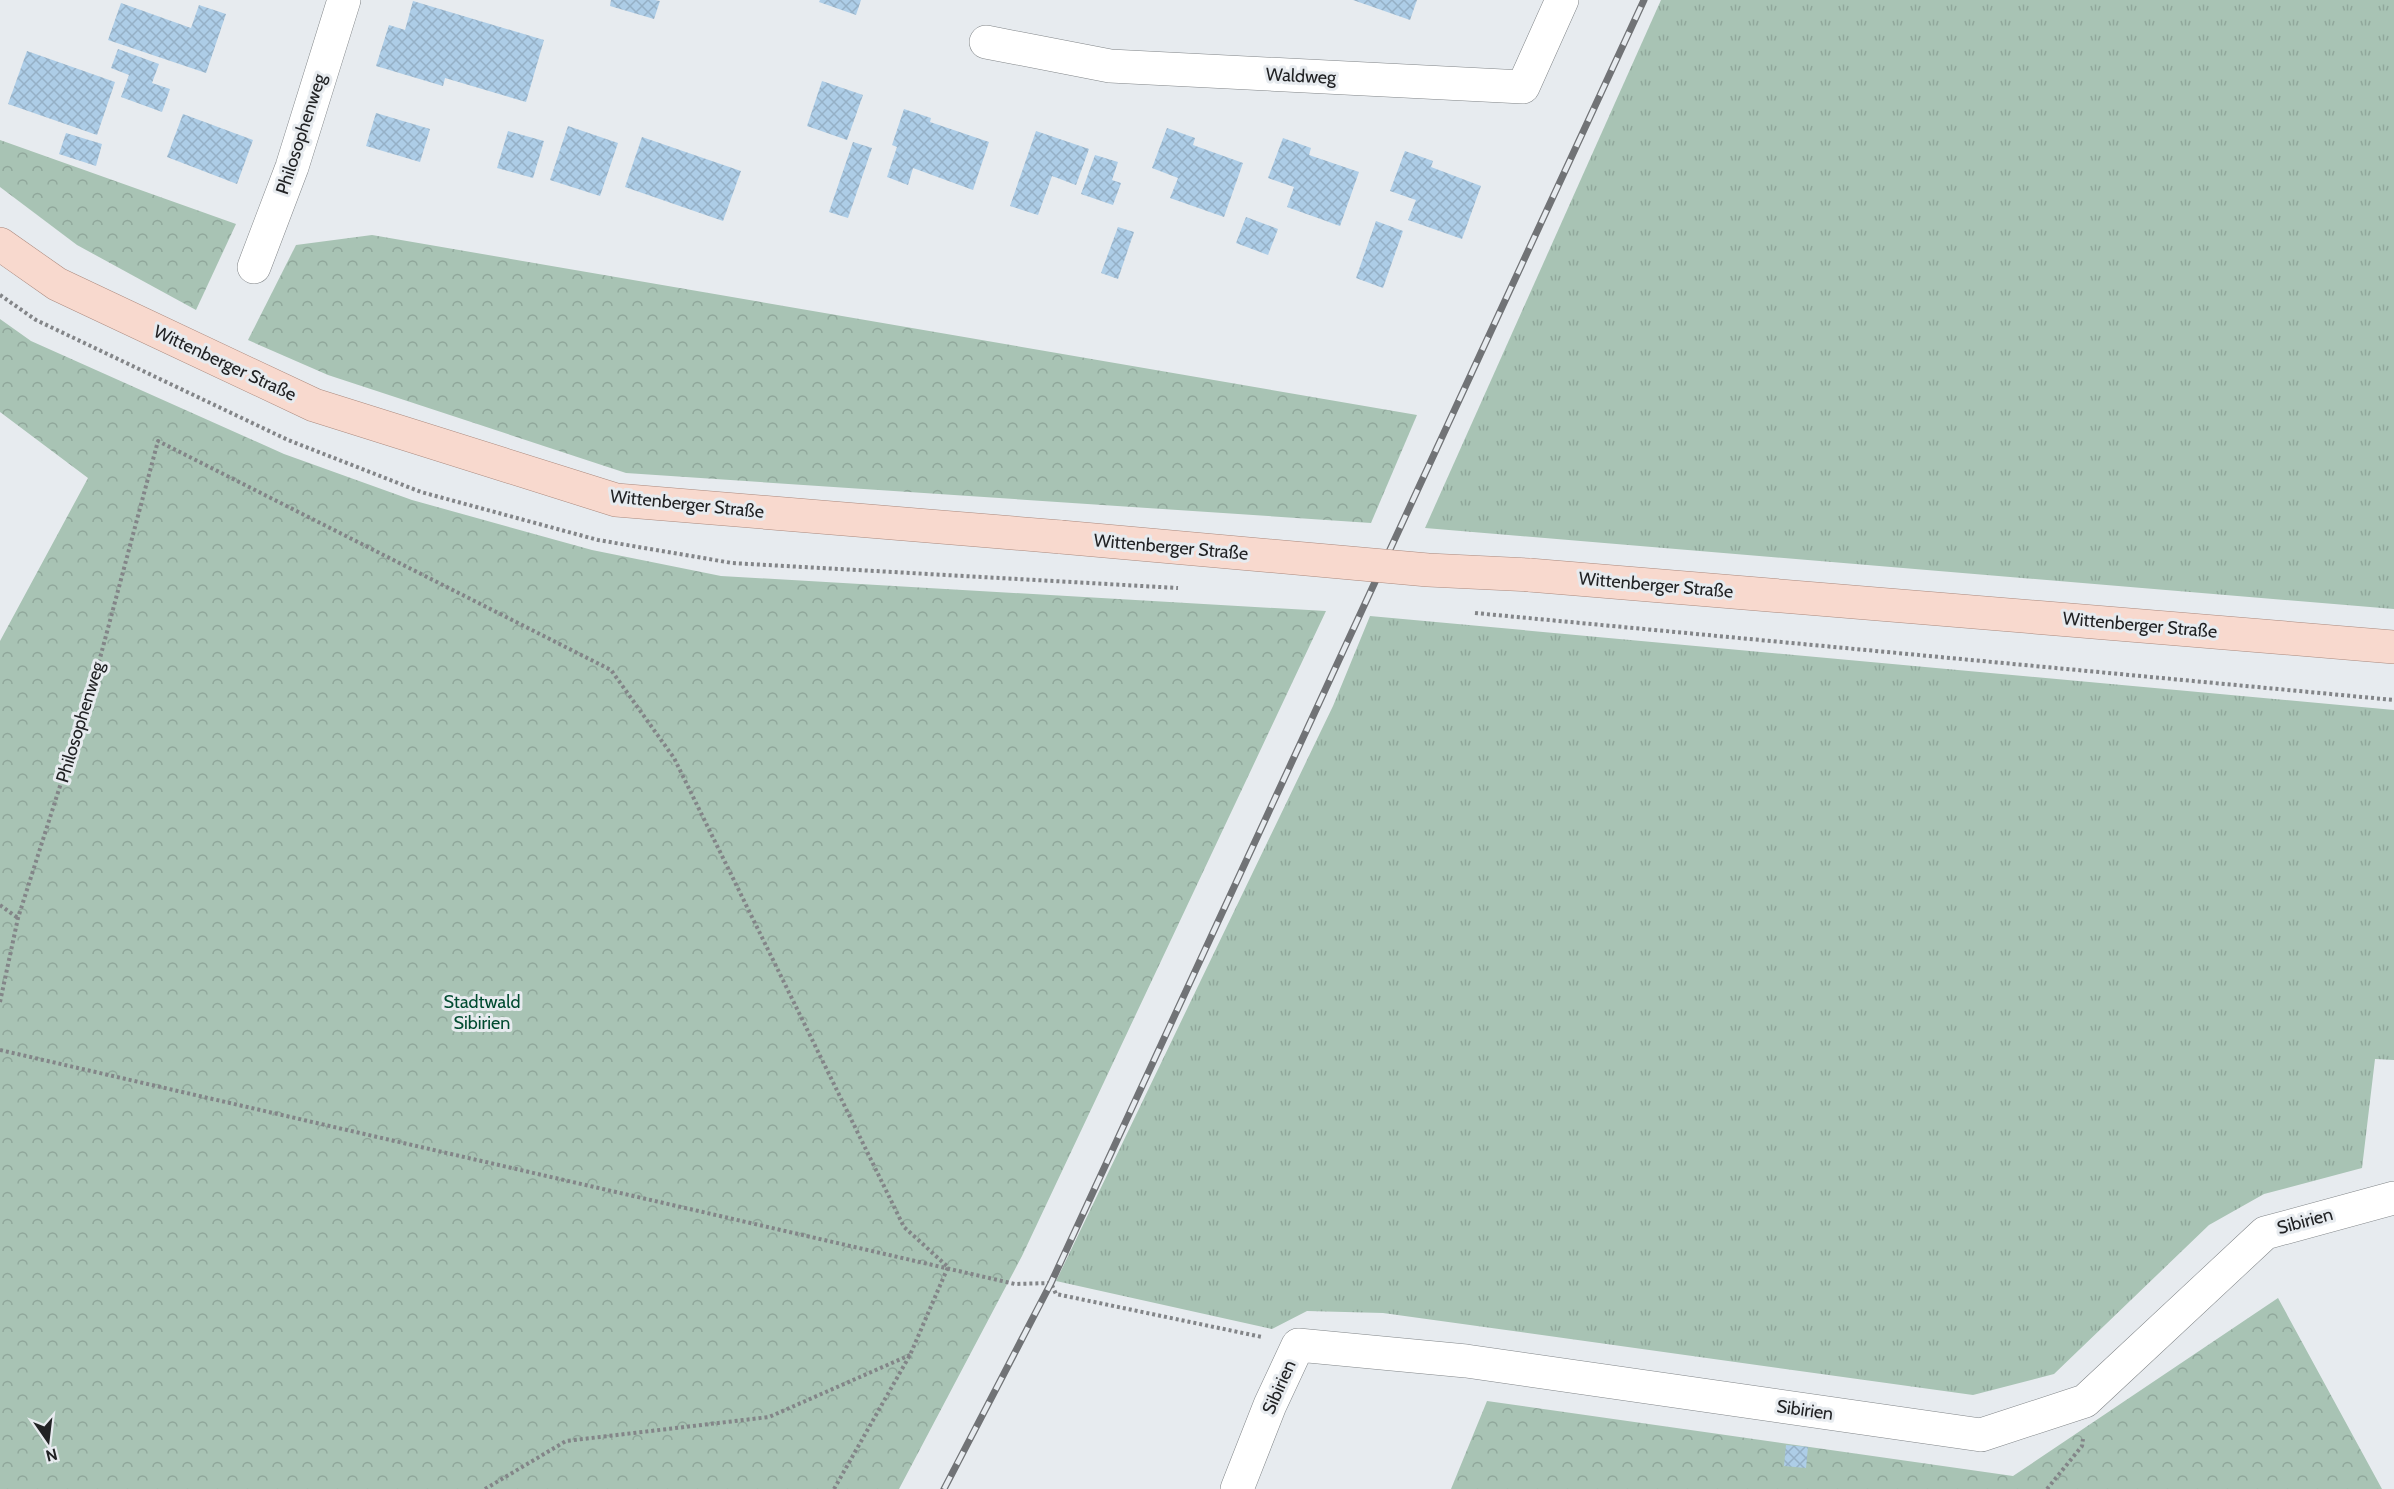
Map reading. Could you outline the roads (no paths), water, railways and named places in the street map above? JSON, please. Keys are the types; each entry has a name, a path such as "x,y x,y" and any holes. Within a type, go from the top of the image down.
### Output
{"main road":[{"name":"Wittenberger Straße","path":"0,244 57,284 314,405 616,500 1406,568 1529,575 2394,647"}],"street":[{"name":"Philosophenweg","path":"254,267 292,167 344,0"},
{"name":"Waldweg","path":"986,42 1110,66 1523,87 1562,0"},
{"name":"Sibirien","path":"1237,1489 1270,1405 1298,1345 1466,1361 1981,1436 2085,1401 2265,1233 2394,1198"}],"railway":[{"path":"944,1489 1051,1283 1644,0"}],"park label":[{"name":"Stadtwald Sibirien","path":"482,1012"}]}
